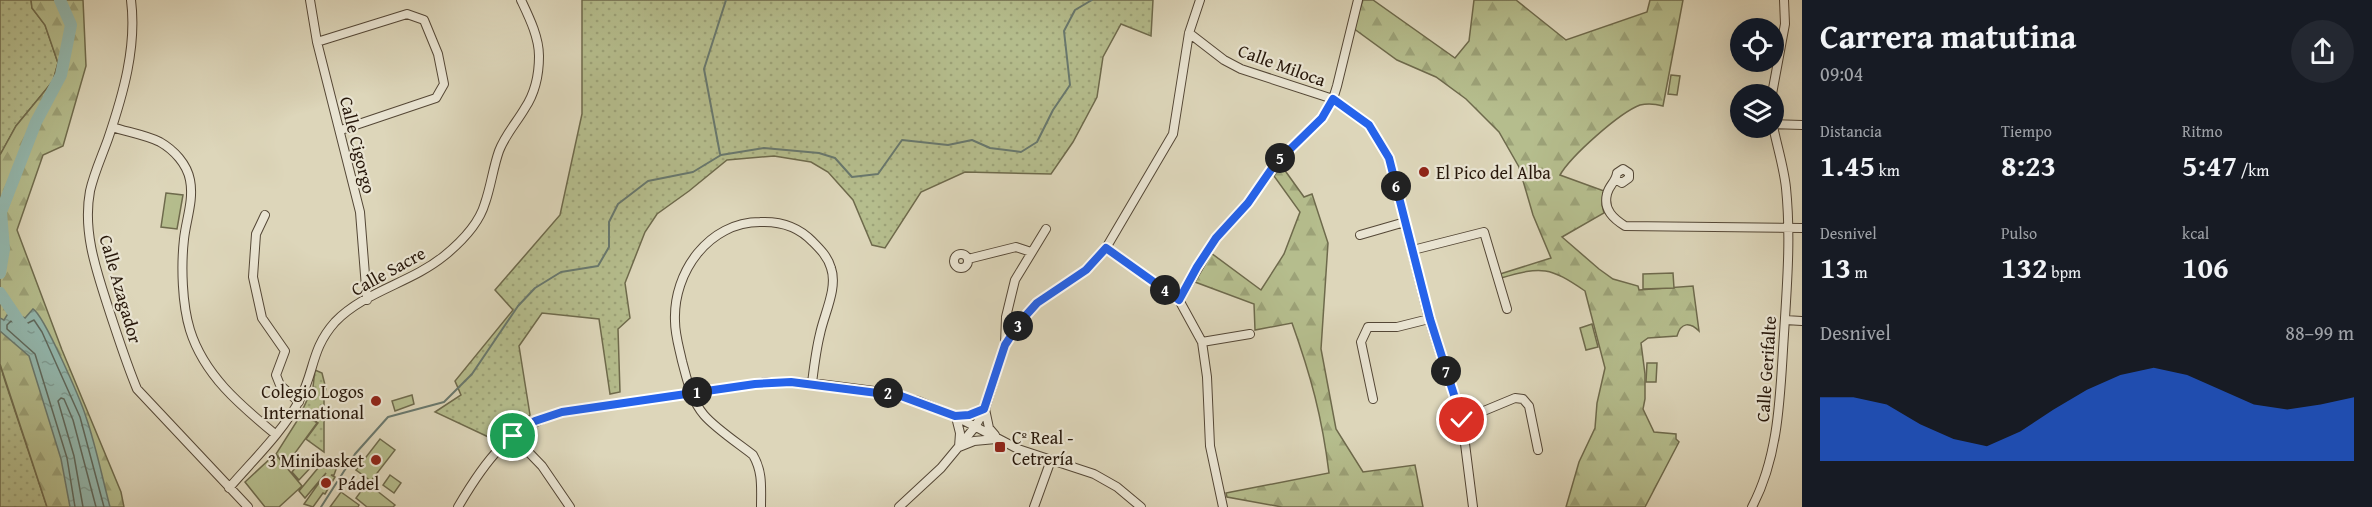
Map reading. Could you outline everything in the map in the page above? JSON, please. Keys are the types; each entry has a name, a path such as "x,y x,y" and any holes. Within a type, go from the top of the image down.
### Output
{"street":[{"name":"Calle Azagador","path":"131,0 133,33 127,74 91,188 88,233 95,266 137,389 248,507"},
{"name":"Calle Cigorgo","path":"310,0 317,42 360,212 367,300"},
{"name":"Calle Sacre","path":"229,488 299,402 308,381 313,357 323,337 337,321 354,307 393,285 413,277 444,256 475,224 485,205 499,150 527,106 538,72 539,53 533,28 521,0"},
{"path":"898,507 940,468 975,427 984,409 1005,345 1020,322 1037,303 1086,270 1106,248 1173,134 1189,33 1200,0"},
{"path":"1179,300 1216,238 1248,203 1275,164 1322,118 1333,99 1358,0"},
{"path":"1774,84 1785,24 1784,0"},
{"path":"317,42 407,14 424,20 438,54 444,84 436,98 341,130"},
{"name":"Calle Miloca","path":"1189,33 1224,60 1240,69 1333,99 1369,125 1389,158 1430,319 1462,420 1473,507"},
{"path":"1784,125 1802,125"},
{"path":"112,127 159,141 173,151 183,163 190,180 182,279 190,330 212,375 242,406 275,434"},
{"name":"Calle Gerifalte","path":"1752,507 1771,455 1778,425 1785,320 1789,228 1786,185 1776,138"},
{"path":"1617,180 1607,194 1607,210 1615,220 1625,226 1802,228"},
{"path":"265,215 256,234 253,277 262,318 285,351 276,375 280,385 299,402"},
{"path":"761,507 761,471 753,455 704,415 691,392 677,340 676,302 685,274 693,259 713,237 730,228 750,222 770,222 793,226 808,236 823,251 831,268 833,284 820,334 812,383"},
{"path":"1360,235 1405,222"},
{"path":"1005,345 1006,317 1016,280 1047,229"},
{"path":"1413,250 1484,232 1506,309"},
{"path":"968,259 1016,247 1031,252"},
{"path":"1106,248 1179,300 1202,342 1208,377 1210,446 1223,507"},
{"path":"1006,317 1020,322"},
{"path":"1373,399 1361,342 1368,327 1397,327 1430,319"},
{"path":"1785,320 1802,321"},
{"path":"1202,342 1251,334"},
{"path":"458,507 482,468 513,436 535,421 562,412 768,382 812,383 901,396 955,416 1018,450 1094,474 1117,487 1141,507"},
{"path":"1462,420 1515,398 1523,399 1529,406 1538,450"},
{"path":"955,416 969,415 984,409"},
{"path":"984,409 989,428 997,439"},
{"path":"955,416 960,433 958,447"},
{"path":"513,436 542,466 570,507"},
{"path":"958,447 974,441 997,439"},
{"path":"1034,507 1051,460"}],"green space":[{"path":"0,0 31,0 32,8 45,25 58,63 53,81 16,126 0,155"},
{"path":"31,0 83,0 86,66 63,146 43,155 17,230 62,350 121,492 124,507 47,507 0,364 0,155 16,126 53,81 58,63 45,25 32,8"},
{"path":"582,0 1153,0 1151,36 1121,24 1103,57 1097,97 1073,142 1051,174 965,172 921,192 885,248 872,245 853,200 828,172 811,162 774,156 727,160 657,214 645,232 625,283 630,318 618,329 620,392 610,394 599,319 542,313 519,346 530,415 497,441 435,412 461,395 455,381 513,310 495,290 560,215 582,114"},
{"path":"1363,0 1373,0 1455,58 1469,41 1474,0 1516,0 1566,40 1647,12 1650,0 1683,0 1663,106 1640,105 1620,117 1585,147 1560,175 1604,191 1602,205 1604,213 1562,237 1599,269 1613,279 1638,286 1639,290 1693,286 1699,331 1686,325 1681,328 1677,336 1648,338 1641,343 1645,374 1643,409 1654,432 1676,434 1679,442 1645,507 1566,507 1579,462 1595,428 1597,403 1605,368 1585,291 1563,277 1545,271 1526,272 1501,278 1500,274 1551,258 1533,215 1519,167 1499,132 1466,99 1436,77 1397,60 1353,28"},
{"path":"1671,75 1680,76 1677,95 1668,94"},
{"path":"1281,165 1304,197 1312,194 1328,243 1321,349 1336,429 1363,472 1415,465 1423,507 1282,507 1227,497 1226,493 1329,473 1315,397 1292,323 1255,330 1254,304 1195,282 1211,253 1261,290 1284,254 1300,212 1274,176"},
{"path":"166,193 183,195 177,229 161,227"},
{"path":"1673,273 1674,288 1643,289 1643,274"},
{"path":"1592,324 1598,347 1586,350 1580,328"},
{"path":"1647,363 1657,363 1656,382 1646,382"},
{"path":"0,364 5,381 47,507 0,507"},
{"path":"315,370 322,373 326,389 324,395 324,452 306,439 318,423 302,411 313,387"},
{"path":"412,395 414,404 395,411 392,401"},
{"path":"302,413 317,423 287,464 276,454"},
{"name":"3 Minibasket","path":"380,439 395,450 371,481 356,470"},
{"path":"274,455 302,486 279,507 265,507 245,482"},
{"path":"304,457 313,465 299,480 292,472"},
{"path":"339,461 334,475 331,475 335,477 325,494 323,493 313,507 304,504 326,473 305,498 299,491 323,462"},
{"path":"390,475 401,483 394,493 383,485"},
{"path":"367,483 395,505 393,507 367,507 356,498"},
{"path":"341,492 359,505 358,507 330,507"}],"water":[{"path":"33,309 45,326 83,408 110,507 70,507 61,459 29,356 0,331 0,318 4,320 9,312 25,318"}],"waterway":[{"path":"0,273 4,249 1,212 36,122 61,75 71,25 60,0"},
{"path":"720,154 704,69 726,0"},
{"path":"321,507 355,454 388,417 444,402 472,374 518,306 535,288 561,272 598,266 609,247 609,222 618,204 648,181 693,172 721,155 764,148 819,153 835,158 852,177 878,174 902,140 948,145 972,140 990,148 1021,152 1037,142 1053,110 1070,85 1064,31 1075,10 1092,0"},
{"path":"0,293 23,327"}],"place":[{"name":"El Pico del Alba","path":"1424,172"},
{"name":"Colegio Logos International","path":"376,401"},
{"name":"Cº Real - Cetrería","path":"1000,447"},
{"name":"3 Minibasket","path":"376,460"},
{"name":"Pádel","path":"326,483"}],"route":[{"path":"513,436 535,421 562,412 768,382 812,383 874,391 918,401 955,416 969,415 984,409 1005,345 1020,322 1037,303 1086,270 1106,248 1179,300 1216,238 1248,203 1275,164 1322,118 1333,99 1369,125 1389,158 1430,319 1462,420"}]}
